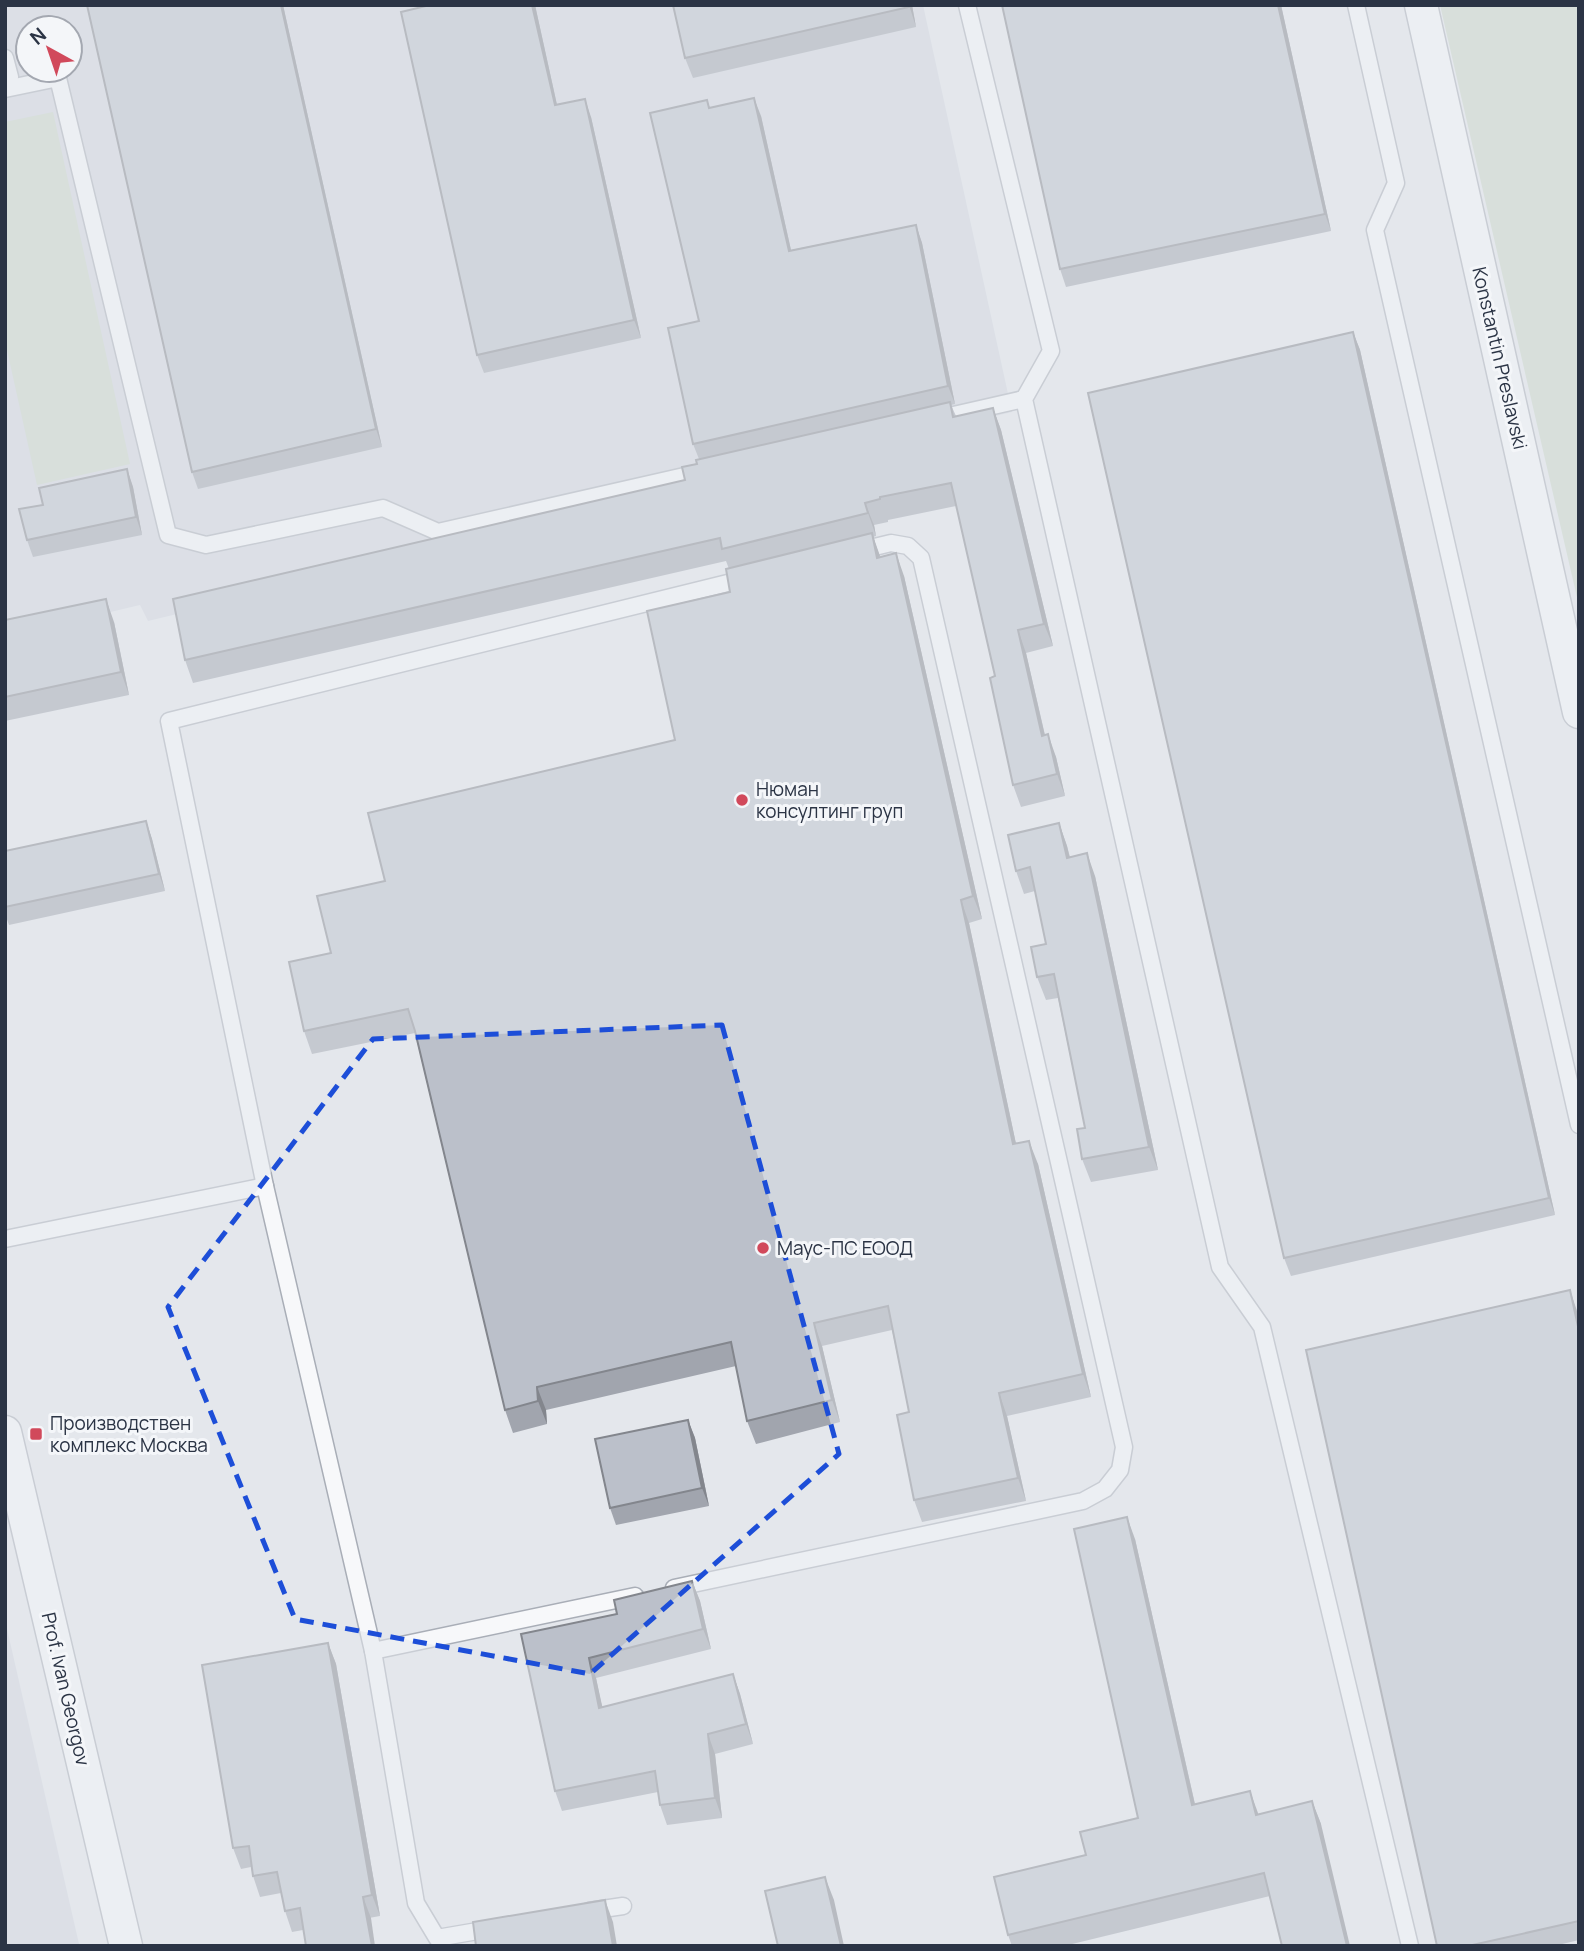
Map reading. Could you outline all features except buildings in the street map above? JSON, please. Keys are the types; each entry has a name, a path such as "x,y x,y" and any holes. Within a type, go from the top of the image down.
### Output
{"street":[{"name":"Konstantin Preslavski","path":"1421,5 1579,712"},
{"name":"Prof. Ivan Georgov","path":"5,1432 127,1946"}],"lane":[{"path":"967,5 1051,351 1024,399 1220,1267 1262,1327 1410,1946"},
{"path":"1356,5 1396,183 1375,230 1579,1125"},
{"path":"5,58 10,77 5,88"},
{"path":"5,88 58,78 168,535 206,545 383,508 438,532 711,470"},
{"path":"915,424 1024,399"},
{"path":"373,1651 1083,1501 1105,1489 1120,1470 1124,1447 921,558 908,546 891,542 838,556"},
{"path":"517,1924 436,1942 416,1903 373,1651 265,1186 169,721 758,576"},
{"path":"5,1239 265,1186"},
{"path":"570,1915 623,1906"}],"highlighted area":[{"path":"722,1025 839,1454 590,1674 295,1619 168,1307 373,1039"}],"shaded area":[{"path":"5,5 923,5 1012,412 148,621 140,605 5,637"},
{"path":"5,1620 79,1944 5,1946"}],"green space":[{"path":"1440,5 1579,5 1579,606"},
{"path":"53,112 130,464 37,485 5,341 5,122"}],"place":[{"name":"Нюман консултинг груп","path":"742,800"},
{"name":"Маус-ПС ЕООД","path":"763,1248"},
{"name":"Производствен комплекс Москва","path":"36,1434"}]}
